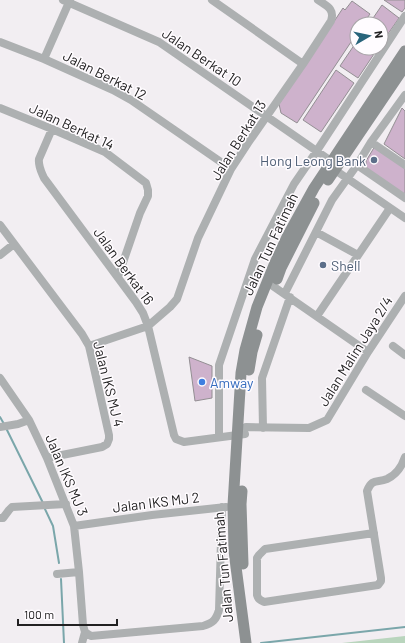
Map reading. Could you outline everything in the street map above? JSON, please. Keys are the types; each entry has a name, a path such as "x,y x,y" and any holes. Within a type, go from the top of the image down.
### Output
{"main road":[{"name":"Jalan Tun Fatimah","path":"270,284 281,268 333,166 405,51"},
{"name":"Jalan Tun Fatimah","path":"252,643 247,630 235,562 237,505 248,375 252,352 274,265 287,237 314,188 333,166 405,66"},
{"name":"Jalan Tun Fatimah","path":"246,643 247,630"}],"street":[{"path":"212,0 303,64"},
{"name":"Jalan Berkat 13","path":"148,326 170,308 177,299 198,238 231,169 331,21 333,16 332,11 329,7 318,0"},
{"path":"44,59 68,1"},
{"name":"Jalan Berkat 10","path":"68,1 159,42 316,152 348,178 405,218"},
{"path":"219,437 219,365 255,259 294,184 405,16"},
{"name":"Jalan Berkat 12","path":"0,42 44,59 113,90 131,100 231,169"},
{"path":"263,428 262,378 288,295 310,243 332,200 405,95"},
{"name":"Jalan Berkat 14","path":"0,108 105,152 146,182 148,196 140,213 118,277"},
{"name":"Jalan Berkat 16","path":"52,129 39,159 40,168 44,178 140,307 148,326 176,439 184,442 263,428 309,428 327,420"},
{"path":"371,142 405,165"},
{"path":"356,165 405,198"},
{"path":"317,316 390,208"},
{"name":"Jalan IKS MJ 4","path":"0,225 82,334 89,346 107,422 109,435 107,444 102,447 47,458"},
{"path":"316,232 358,255"},
{"path":"297,237 310,243"},
{"path":"0,255 14,244"},
{"path":"270,284 288,295 368,352"},
{"name":"Jalan Malim Jaya 2/4","path":"327,420 368,352 405,296"},
{"path":"89,346 148,326"},
{"path":"393,346 405,355"},
{"name":"Jalan IKS MJ 3","path":"0,378 29,420 47,458 74,526 83,626 88,634"},
{"path":"366,390 405,416"},
{"path":"2,427 29,420"},
{"path":"374,533 265,549 258,558 257,595 260,600 264,602 378,585 381,578 374,533 367,491 370,484 373,482 393,476 402,465 405,457"},
{"path":"0,518 3,518 12,507 66,504"},
{"name":"Jalan IKS MJ 2","path":"74,526 237,505"},
{"path":"82,643 88,634 203,626 212,623 218,617 219,610 222,507"},
{"path":"57,574 79,572"}],"green space":[{"path":"405,636 405,643 342,643"}],"building":[{"path":"384,0 405,0 405,8 402,12"},
{"path":"352,1 370,14 369,16 349,16 349,45 297,123 281,113 279,104 343,8 345,10"},
{"path":"382,5 399,18 389,32 389,16 374,16"},
{"path":"349,53 349,56 373,56 358,78 340,66"},
{"path":"336,70 354,83 321,132 303,120"},
{"path":"402,108 405,111 405,159 384,144"},
{"path":"375,146 405,167 405,195 366,168 366,161"},
{"name":"Amway","path":"189,357 212,366 212,398 195,401"}],"waterway":[{"path":"0,417 4,424"},
{"path":"6,428 43,503"},
{"path":"44,507 53,526 59,563"},
{"path":"61,579 64,643"},
{"path":"261,643 405,627"}],"place":[{"name":"Hong Leong Bank","path":"374,160"},
{"name":"Shell","path":"323,265"},
{"name":"Amway","path":"202,382"}]}
